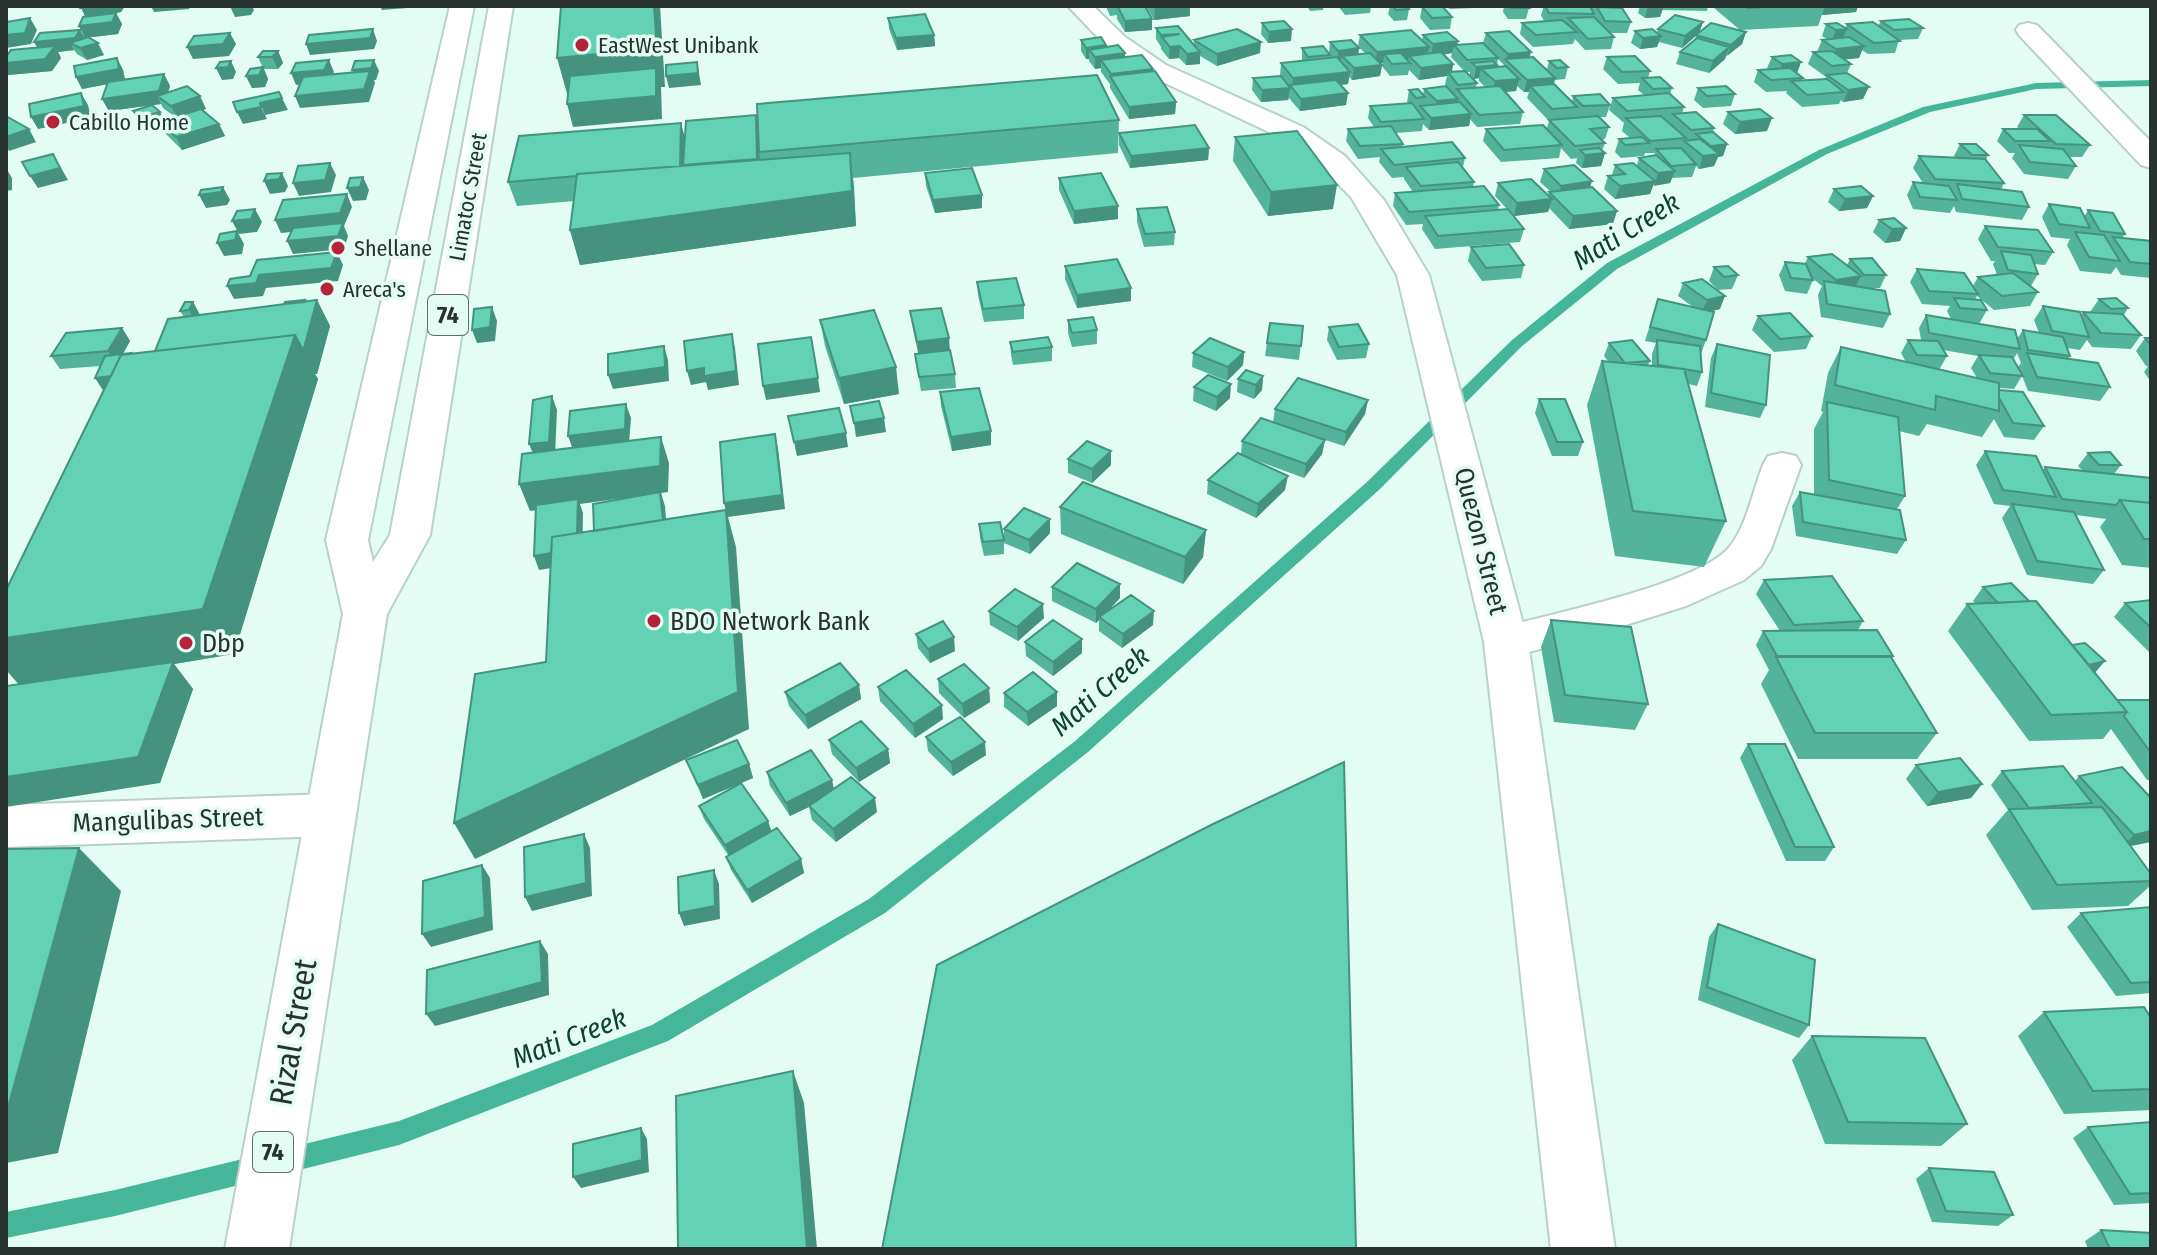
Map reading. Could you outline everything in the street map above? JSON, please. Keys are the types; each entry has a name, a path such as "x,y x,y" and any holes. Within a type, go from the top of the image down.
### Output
{"main road":[{"name":"Limatoc Street","path":"365,614 347,540 462,6"},
{"name":"Limatoc Street","path":"330,815 365,614 410,535 501,6"},
{"name":"Quezon Street","path":"1080,6 1102,33 1130,55 1166,76 1288,130 1319,148 1351,176 1384,222 1413,275 1506,642 1583,1249"},
{"path":"2028,30 2141,149"},
{"path":"428,162 475,157"},
{"path":"1506,642 1686,591 1728,572 1747,555 1782,465"},
{"name":"Mangulibas Street","path":"6,826 330,815"},
{"name":"Rizal Street","path":"257,1249 330,815"}],"building":[{"path":"561,6 654,6 657,48 557,58"},
{"path":"1145,6 1152,19 1125,21 1118,7"},
{"path":"1393,6 1406,6 1409,9 1396,10"},
{"path":"1442,6 1452,17 1432,18 1422,7"},
{"path":"1545,6 1590,6 1594,14 1549,13"},
{"path":"1745,6 1787,6 1748,8"},
{"path":"1597,7 1622,8 1631,22 1605,21"},
{"path":"116,13 112,22 79,26 83,17"},
{"path":"925,14 934,35 896,38 888,18"},
{"path":"1675,15 1703,22 1685,36 1658,29"},
{"path":"1594,17 1614,37 1588,39 1568,18"},
{"path":"30,18 25,33 6,35 6,22"},
{"path":"1909,19 1923,28 1894,30 1881,21"},
{"path":"1562,20 1577,32 1536,35 1522,23"},
{"path":"1284,21 1292,29 1269,32 1262,23"},
{"path":"1873,22 1900,41 1874,43 1847,24"},
{"path":"1711,23 1746,32 1731,45 1696,35"},
{"path":"1837,23 1847,29 1836,30 1826,24"},
{"path":"1178,26 1200,52 1187,54 1180,46 1170,47 1162,37 1180,34 1161,35 1156,28"},
{"path":"373,29 370,38 306,44 309,35"},
{"path":"1237,29 1261,42 1217,54 1194,40"},
{"path":"1652,29 1661,36 1643,38 1635,31"},
{"path":"80,30 75,38 34,42 40,33"},
{"path":"1411,30 1429,47 1377,52 1360,35"},
{"path":"1509,31 1531,52 1508,54 1486,33"},
{"path":"1447,32 1458,41 1433,44 1423,35"},
{"path":"230,33 223,44 187,47 194,36"},
{"path":"88,37 98,43 80,48 70,43"},
{"path":"1101,37 1106,45 1086,48 1081,40"},
{"path":"1849,37 1864,46 1836,49 1822,40"},
{"path":"1697,38 1729,47 1713,61 1680,52"},
{"path":"1351,40 1359,48 1338,51 1330,42"},
{"path":"1483,43 1498,58 1467,60 1454,45"},
{"path":"1118,45 1125,53 1095,57 1089,50"},
{"path":"55,46 45,59 6,63 11,50"},
{"path":"1323,46 1330,55 1308,57 1302,48"},
{"path":"263,51 278,51 272,57 258,57"},
{"path":"1832,51 1851,64 1832,66 1813,52"},
{"path":"1441,52 1453,64 1421,68 1409,56"},
{"path":"1370,53 1382,65 1354,68 1342,56"},
{"path":"1401,53 1410,63 1392,64 1384,54"},
{"path":"1142,55 1153,69 1111,74 1101,60"},
{"path":"1791,55 1801,62 1782,64 1772,57"},
{"path":"1635,56 1650,71 1622,72 1607,57"},
{"path":"1337,57 1350,72 1293,78 1281,63"},
{"path":"1533,57 1555,78 1527,80 1505,59"},
{"path":"117,58 119,69 76,77 74,66"},
{"path":"329,60 324,70 291,73 296,63"},
{"path":"374,60 371,68 352,70 355,61"},
{"path":"1560,60 1568,67 1557,68 1549,61"},
{"path":"231,61 228,67 216,68 220,62"},
{"path":"1493,61 1497,65 1476,67 1472,63"},
{"path":"697,62 698,73 666,76 666,65"},
{"path":"1506,66 1519,79 1495,81 1481,69"},
{"path":"263,67 259,75 246,76 250,69"},
{"path":"656,68 656,96 567,104 570,76"},
{"path":"1790,68 1803,78 1771,80 1758,70"},
{"path":"370,71 364,89 295,96 303,77"},
{"path":"1155,71 1176,102 1129,107 1110,76"},
{"path":"1465,71 1477,83 1458,85 1448,72"},
{"path":"1847,73 1869,87 1848,90 1827,75"},
{"path":"164,74 159,91 102,99 108,82"},
{"path":"1097,75 1119,120 759,152 757,104"},
{"path":"1281,76 1290,88 1262,90 1253,78"},
{"path":"1660,77 1672,88 1653,89 1642,78"},
{"path":"1827,79 1844,92 1807,95 1791,81"},
{"path":"1336,80 1348,93 1301,99 1290,85"},
{"path":"1554,84 1577,107 1552,109 1530,86"},
{"path":"187,86 200,96 171,106 157,96"},
{"path":"1446,86 1458,99 1437,101 1424,89"},
{"path":"1500,86 1523,112 1479,115 1457,89"},
{"path":"1726,86 1735,94 1707,96 1698,88"},
{"path":"1418,89 1425,97 1416,98 1409,90"},
{"path":"279,92 282,98 260,103 261,107 237,112 233,102"},
{"path":"81,93 84,106 31,117 29,104"},
{"path":"1669,93 1684,107 1627,111 1613,98"},
{"path":"1600,94 1610,105 1583,106 1573,96"},
{"path":"1460,102 1471,114 1431,118 1420,106"},
{"path":"1412,103 1424,119 1381,122 1370,106"},
{"path":"152,105 160,112 140,117 133,111"},
{"path":"201,109 219,124 176,137 159,122"},
{"path":"1760,109 1772,118 1740,122 1728,112"},
{"path":"1696,112 1714,128 1691,130 1673,114"},
{"path":"756,115 757,159 683,165 686,121"},
{"path":"2024,115 2056,115 2090,145 2056,144"},
{"path":"6,116 29,129 6,137"},
{"path":"1598,116 1609,127 1590,129 1605,143 1575,146 1549,120"},
{"path":"1661,116 1686,138 1650,141 1626,118"},
{"path":"681,123 680,166 508,182 519,136"},
{"path":"1195,125 1209,148 1131,156 1119,133"},
{"path":"1543,125 1562,145 1504,150 1486,129"},
{"path":"1391,126 1403,144 1360,146 1348,129"},
{"path":"2003,129 2037,129 2050,141 2015,141"},
{"path":"1297,131 1337,185 1271,192 1235,137"},
{"path":"1713,132 1727,144 1711,146 1696,134"},
{"path":"1642,137 1649,143 1625,145 1619,139"},
{"path":"1700,139 1719,154 1703,156 1684,141"},
{"path":"1452,142 1465,158 1394,165 1381,149"},
{"path":"1960,144 1976,144 1988,155 1972,155"},
{"path":"2019,145 2063,149 2076,166 2030,162"},
{"path":"1599,148 1605,153 1585,155 1580,150"},
{"path":"1681,148 1696,164 1671,166 1656,149"},
{"path":"850,153 852,191 570,230 577,174"},
{"path":"53,154 60,168 30,176 22,162"},
{"path":"1656,155 1675,171 1658,173 1639,158"},
{"path":"1919,156 1985,159 2004,183 1935,179"},
{"path":"1458,162 1474,182 1421,186 1406,167"},
{"path":"330,163 325,180 293,183 298,166"},
{"path":"1633,163 1655,181 1620,186 1608,176 1625,174 1615,165"},
{"path":"1574,165 1592,181 1561,186 1544,169"},
{"path":"972,168 982,195 933,200 925,173"},
{"path":"282,173 279,179 264,181 267,174"},
{"path":"1101,173 1118,206 1074,211 1059,178"},
{"path":"363,177 360,187 347,188 350,178"},
{"path":"1531,179 1552,199 1517,203 1498,183"},
{"path":"1913,182 1949,186 1957,200 1920,197"},
{"path":"1957,184 2022,192 2029,207 1962,199"},
{"path":"1484,186 1499,205 1409,212 1395,193"},
{"path":"1861,186 1873,196 1845,199 1834,189"},
{"path":"223,187 221,192 199,195 201,190"},
{"path":"1592,187 1617,211 1573,216 1549,192"},
{"path":"347,194 340,213 275,220 283,200"},
{"path":"2049,204 2080,208 2090,228 2059,224"},
{"path":"1167,207 1175,232 1145,234 1137,209"},
{"path":"255,209 251,219 232,221 237,211"},
{"path":"1508,209 1524,229 1438,236 1425,216"},
{"path":"2088,210 2113,213 2125,234 2100,231"},
{"path":"1894,218 1906,228 1892,229 1879,220"},
{"path":"343,223 338,236 287,241 293,228"},
{"path":"1985,226 2038,230 2053,252 1998,247"},
{"path":"237,231 235,240 217,243 220,234"},
{"path":"2075,232 2104,235 2120,261 2089,257"},
{"path":"2113,237 2151,241 2151,264 2130,262"},
{"path":"1509,244 1524,265 1486,268 1471,247"},
{"path":"2001,251 2031,255 2038,274 2008,270"},
{"path":"337,252 331,268 259,275 256,283 227,286 230,279 250,276 257,260"},
{"path":"1832,254 1861,276 1836,280 1808,257"},
{"path":"1872,258 1886,275 1864,275 1850,259"},
{"path":"1117,259 1131,288 1077,295 1065,266"},
{"path":"1785,262 1806,264 1813,280 1791,278"},
{"path":"1728,266 1738,275 1724,277 1714,267"},
{"path":"1917,269 1964,273 1978,294 1929,291"},
{"path":"2013,273 2038,292 2002,296 1978,277"},
{"path":"1016,278 1024,305 983,309 977,282"},
{"path":"1702,279 1725,296 1707,300 1683,283"},
{"path":"1824,281 1885,291 1890,314 1827,304"},
{"path":"1954,298 1981,300 1987,310 1960,308"},
{"path":"2116,298 2128,308 2111,309 2099,299"},
{"path":"1658,299 1714,312 1706,340 1650,327"},
{"path":"317,300 304,348 295,335 155,351 168,319"},
{"path":"185,302 193,302 189,310 180,311"},
{"path":"2043,306 2080,312 2089,337 2052,331"},
{"path":"492,307 490,327 472,330 474,309"},
{"path":"941,308 949,338 917,342 910,311"},
{"path":"874,310 896,367 839,378 820,320"},
{"path":"2083,312 2122,314 2141,335 2101,333"},
{"path":"1790,313 1812,336 1780,339 1758,316"},
{"path":"1926,315 2015,330 2020,349 1929,333"},
{"path":"1093,317 1097,330 1072,333 1068,320"},
{"path":"1270,323 1303,326 1301,346 1267,343"},
{"path":"1358,324 1369,344 1339,347 1329,327"},
{"path":"122,328 108,351 51,356 66,333"},
{"path":"2023,330 2063,337 2070,356 2028,350"},
{"path":"732,334 736,371 704,376 704,368 687,371 684,341"},
{"path":"295,335 203,609 6,638 6,590 121,355"},
{"path":"811,337 818,378 763,386 758,344"},
{"path":"1048,337 1052,347 1013,352 1010,342"},
{"path":"1210,338 1244,352 1228,367 1193,353"},
{"path":"1632,340 1650,361 1625,363 1609,343"},
{"path":"1657,340 1700,346 1702,372 1658,365"},
{"path":"1908,340 1938,341 1947,356 1917,355"},
{"path":"1717,344 1770,355 1766,405 1711,393"},
{"path":"664,346 665,367 608,375 608,354"},
{"path":"1841,347 1999,383 1999,411 1936,396 1935,410 1835,385"},
{"path":"950,350 955,374 919,377 915,354"},
{"path":"131,353 121,355 111,376 95,378 105,356"},
{"path":"2027,353 2098,363 2110,387 2037,377"},
{"path":"1979,355 2012,357 2023,376 1990,373"},
{"path":"1602,361 1684,369 1726,521 1633,511"},
{"path":"1246,370 1263,376 1256,385 1238,379"},
{"path":"1208,375 1231,384 1217,397 1194,387"},
{"path":"1298,378 1368,400 1346,432 1275,409"},
{"path":"979,388 991,431 951,437 940,392"},
{"path":"1999,390 2023,392 2044,426 2013,423 1999,398"},
{"path":"552,396 549,442 529,444 533,400"},
{"path":"1539,399 1565,399 1583,442 1557,442"},
{"path":"879,401 884,418 854,423 850,406"},
{"path":"1827,402 1898,417 1905,496 1829,480"},
{"path":"626,404 625,429 568,436 570,411"},
{"path":"839,408 846,433 794,442 788,416"},
{"path":"1261,418 1325,440 1306,464 1242,441"},
{"path":"775,434 782,495 724,503 720,442"},
{"path":"661,437 660,466 519,484 522,454"},
{"path":"1087,441 1111,451 1092,469 1068,459"},
{"path":"1985,451 2036,456 2056,497 2003,490"},
{"path":"2110,452 2121,465 2099,465 2088,453"},
{"path":"1238,453 1288,476 1258,504 1208,480"},
{"path":"2045,467 2151,478 2151,503 2120,500 2116,505 2062,499"},
{"path":"1083,482 1206,530 1185,557 1060,507"},
{"path":"660,492 663,520 594,531 593,504"},
{"path":"1800,492 1900,510 1906,540 1803,522"},
{"path":"578,499 577,533 552,537 551,553 534,556 536,505"},
{"path":"2120,500 2151,503 2151,539 2144,539"},
{"path":"2012,504 2074,512 2104,570 2037,561"},
{"path":"1024,508 1050,519 1029,540 1004,529"},
{"path":"726,510 738,692 454,823 475,674 546,662 552,537"},
{"path":"1000,522 1004,540 983,542 979,524"},
{"path":"1077,563 1120,584 1096,609 1052,587"},
{"path":"1832,576 1863,621 1794,625 1764,580"},
{"path":"2011,583 2029,601 1998,603 1983,587"},
{"path":"1015,589 1043,604 1017,627 989,611"},
{"path":"1131,595 1154,611 1123,634 1099,617"},
{"path":"2151,600 2151,628 2125,603"},
{"path":"2036,601 2127,712 2051,715 1967,604"},
{"path":"1053,620 1082,639 1053,662 1025,642"},
{"path":"1551,620 1631,627 1648,704 1565,695"},
{"path":"943,621 954,637 928,649 916,634"},
{"path":"1877,630 1893,656 1777,656 1763,631"},
{"path":"2085,643 2105,661 2089,665 2072,645"},
{"path":"1776,657 1891,657 1937,733 1815,733"},
{"path":"173,662 138,757 6,777 6,686"},
{"path":"840,663 859,685 805,715 785,692"},
{"path":"964,664 989,688 962,704 938,679"},
{"path":"906,670 942,705 913,724 878,687"},
{"path":"1033,672 1057,692 1027,712 1004,693"},
{"path":"2117,700 2151,700 2151,753 2124,716 2127,712"},
{"path":"960,717 985,742 951,762 926,737"},
{"path":"861,721 888,749 856,768 829,740"},
{"path":"737,740 749,764 698,785 686,760"},
{"path":"1748,744 1785,744 1834,847 1795,847"},
{"path":"811,750 832,780 786,803 767,772"},
{"path":"1960,758 1982,784 1938,792 1916,765"},
{"path":"1344,762 1356,1249 882,1249 937,965 1211,825"},
{"path":"2063,766 2092,803 2029,808 2002,771"},
{"path":"2122,767 2151,798 2151,831 2134,835 2079,776"},
{"path":"851,777 875,798 833,829 809,806"},
{"path":"741,783 768,821 725,845 699,806"},
{"path":"2102,807 2151,874 2151,881 2057,885 2009,809"},
{"path":"777,828 801,859 747,890 726,857"},
{"path":"584,834 586,883 525,897 524,847"},
{"path":"79,848 6,1115 6,849"},
{"path":"482,865 485,917 422,934 423,881"},
{"path":"714,870 715,906 679,913 678,877"},
{"path":"2151,907 2151,982 2131,983 2081,913"},
{"path":"1718,924 1815,960 1809,1025 1707,987"},
{"path":"540,941 542,982 426,1014 427,970"},
{"path":"2144,1007 2151,1018 2151,1089 2093,1091 2044,1012"},
{"path":"1812,1036 1925,1038 1967,1124 1848,1122"},
{"path":"793,1071 807,1249 678,1249 676,1096"},
{"path":"2151,1122 2151,1193 2130,1194 2088,1127"},
{"path":"641,1128 642,1160 573,1177 573,1144"},
{"path":"1929,1168 1994,1172 2013,1215 1946,1211"},
{"path":"2101,1230 2151,1233 2151,1249 2110,1249"}],"waterway":[{"name":"Mati Creek","path":"6,1225 115,1203 399,1133 660,1033 877,906 1081,747 1374,485 1517,343 1612,266 1823,152 1927,109 2036,86 2151,83"}],"place":[{"name":"EastWest Unibank","path":"582,45"},
{"name":"Cabillo Home","path":"53,122"},
{"name":"Shellane","path":"338,248"},
{"name":"Areca's","path":"327,289"},
{"name":"BDO Network Bank","path":"654,621"},
{"name":"Dbp","path":"186,643"}]}
